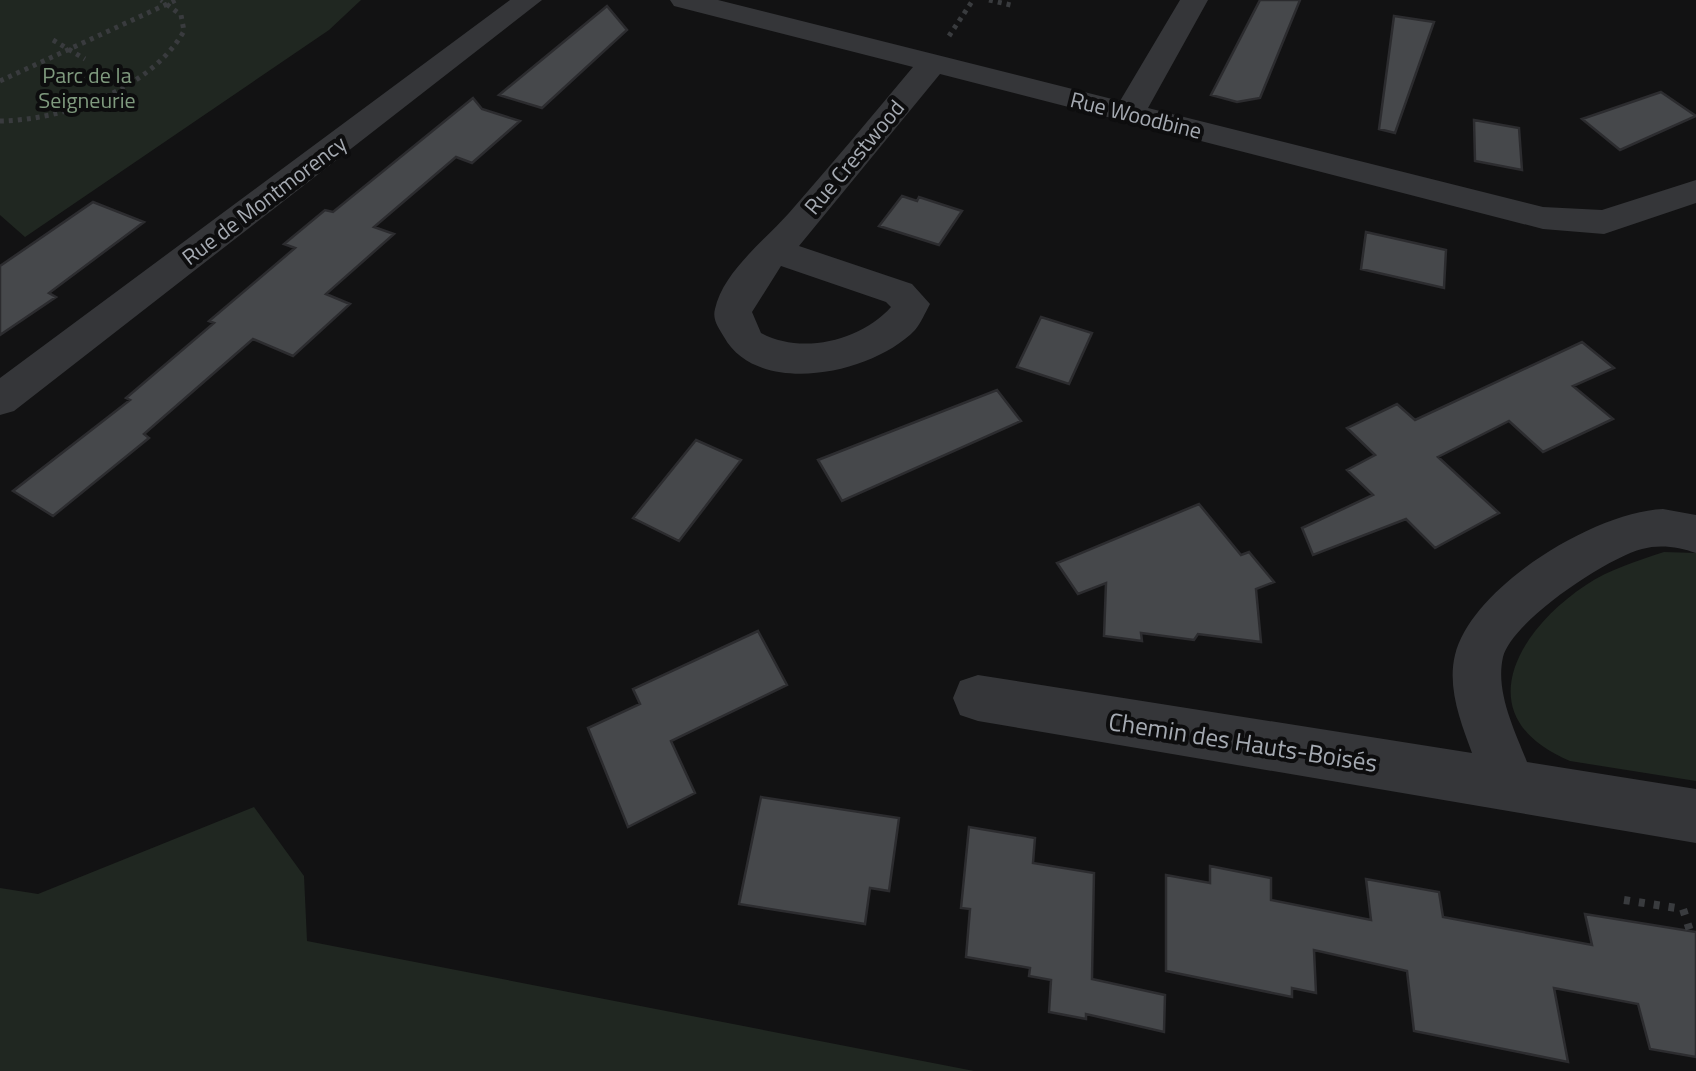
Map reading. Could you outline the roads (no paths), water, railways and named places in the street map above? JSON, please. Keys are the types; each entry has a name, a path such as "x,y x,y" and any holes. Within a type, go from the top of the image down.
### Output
{"street":[{"name":"Rue de Montmorency","path":"0,400 528,0"},
{"name":"Rue Woodbine","path":"684,0 936,55 1129,113 1529,215 1589,224 1623,218 1696,191"},
{"path":"1129,113 1194,0"},
{"name":"Rue Crestwood","path":"776,252 936,55"},
{"path":"1508,785 1478,676 1485,639 1500,619 1588,552 1644,529 1696,534"},
{"name":"Chemin des Hauts-Boisés","path":"978,698 1696,816"}],"park label":[{"name":"Parc de la Seigneurie","path":"87,88"}]}
